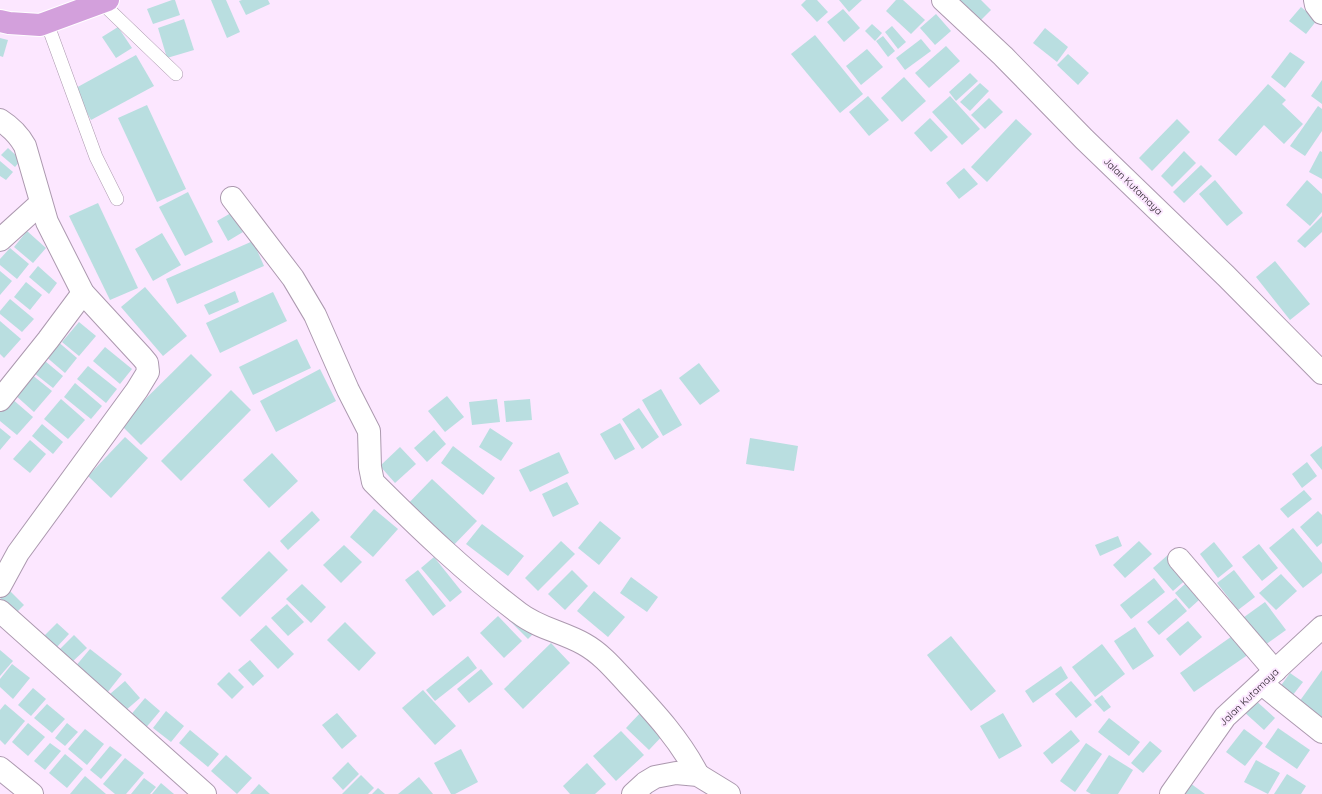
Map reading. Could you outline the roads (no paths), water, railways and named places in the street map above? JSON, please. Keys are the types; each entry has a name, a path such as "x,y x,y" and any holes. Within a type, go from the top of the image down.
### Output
{"main road":[{"path":"0,21 40,25 105,2"}],"street":[{"name":"Jalan Kutamaya","path":"943,0 1003,56 1084,139 1226,276 1322,373"},
{"path":"1315,0 1316,5 1322,14"},
{"path":"0,120 10,126 20,137 25,146 47,222 83,293 147,363 148,372 137,390 18,554 0,586"},
{"path":"232,198 293,278 315,315 348,390 369,431 372,482 446,554 519,613 537,624 572,638 598,653 667,726 686,753 698,775"},
{"path":"0,240 41,203"},
{"path":"0,400 83,293"},
{"path":"1179,559 1269,677 1322,732"},
{"path":"0,610 205,794"},
{"name":"Jalan Kutamaya","path":"1171,794 1225,717 1322,627"},
{"path":"0,768 32,794"},
{"path":"633,794 644,783 655,776 676,773 698,775 729,794"}],"lane":[{"path":"105,2 176,74"},
{"path":"47,23 96,157 117,199"}]}
